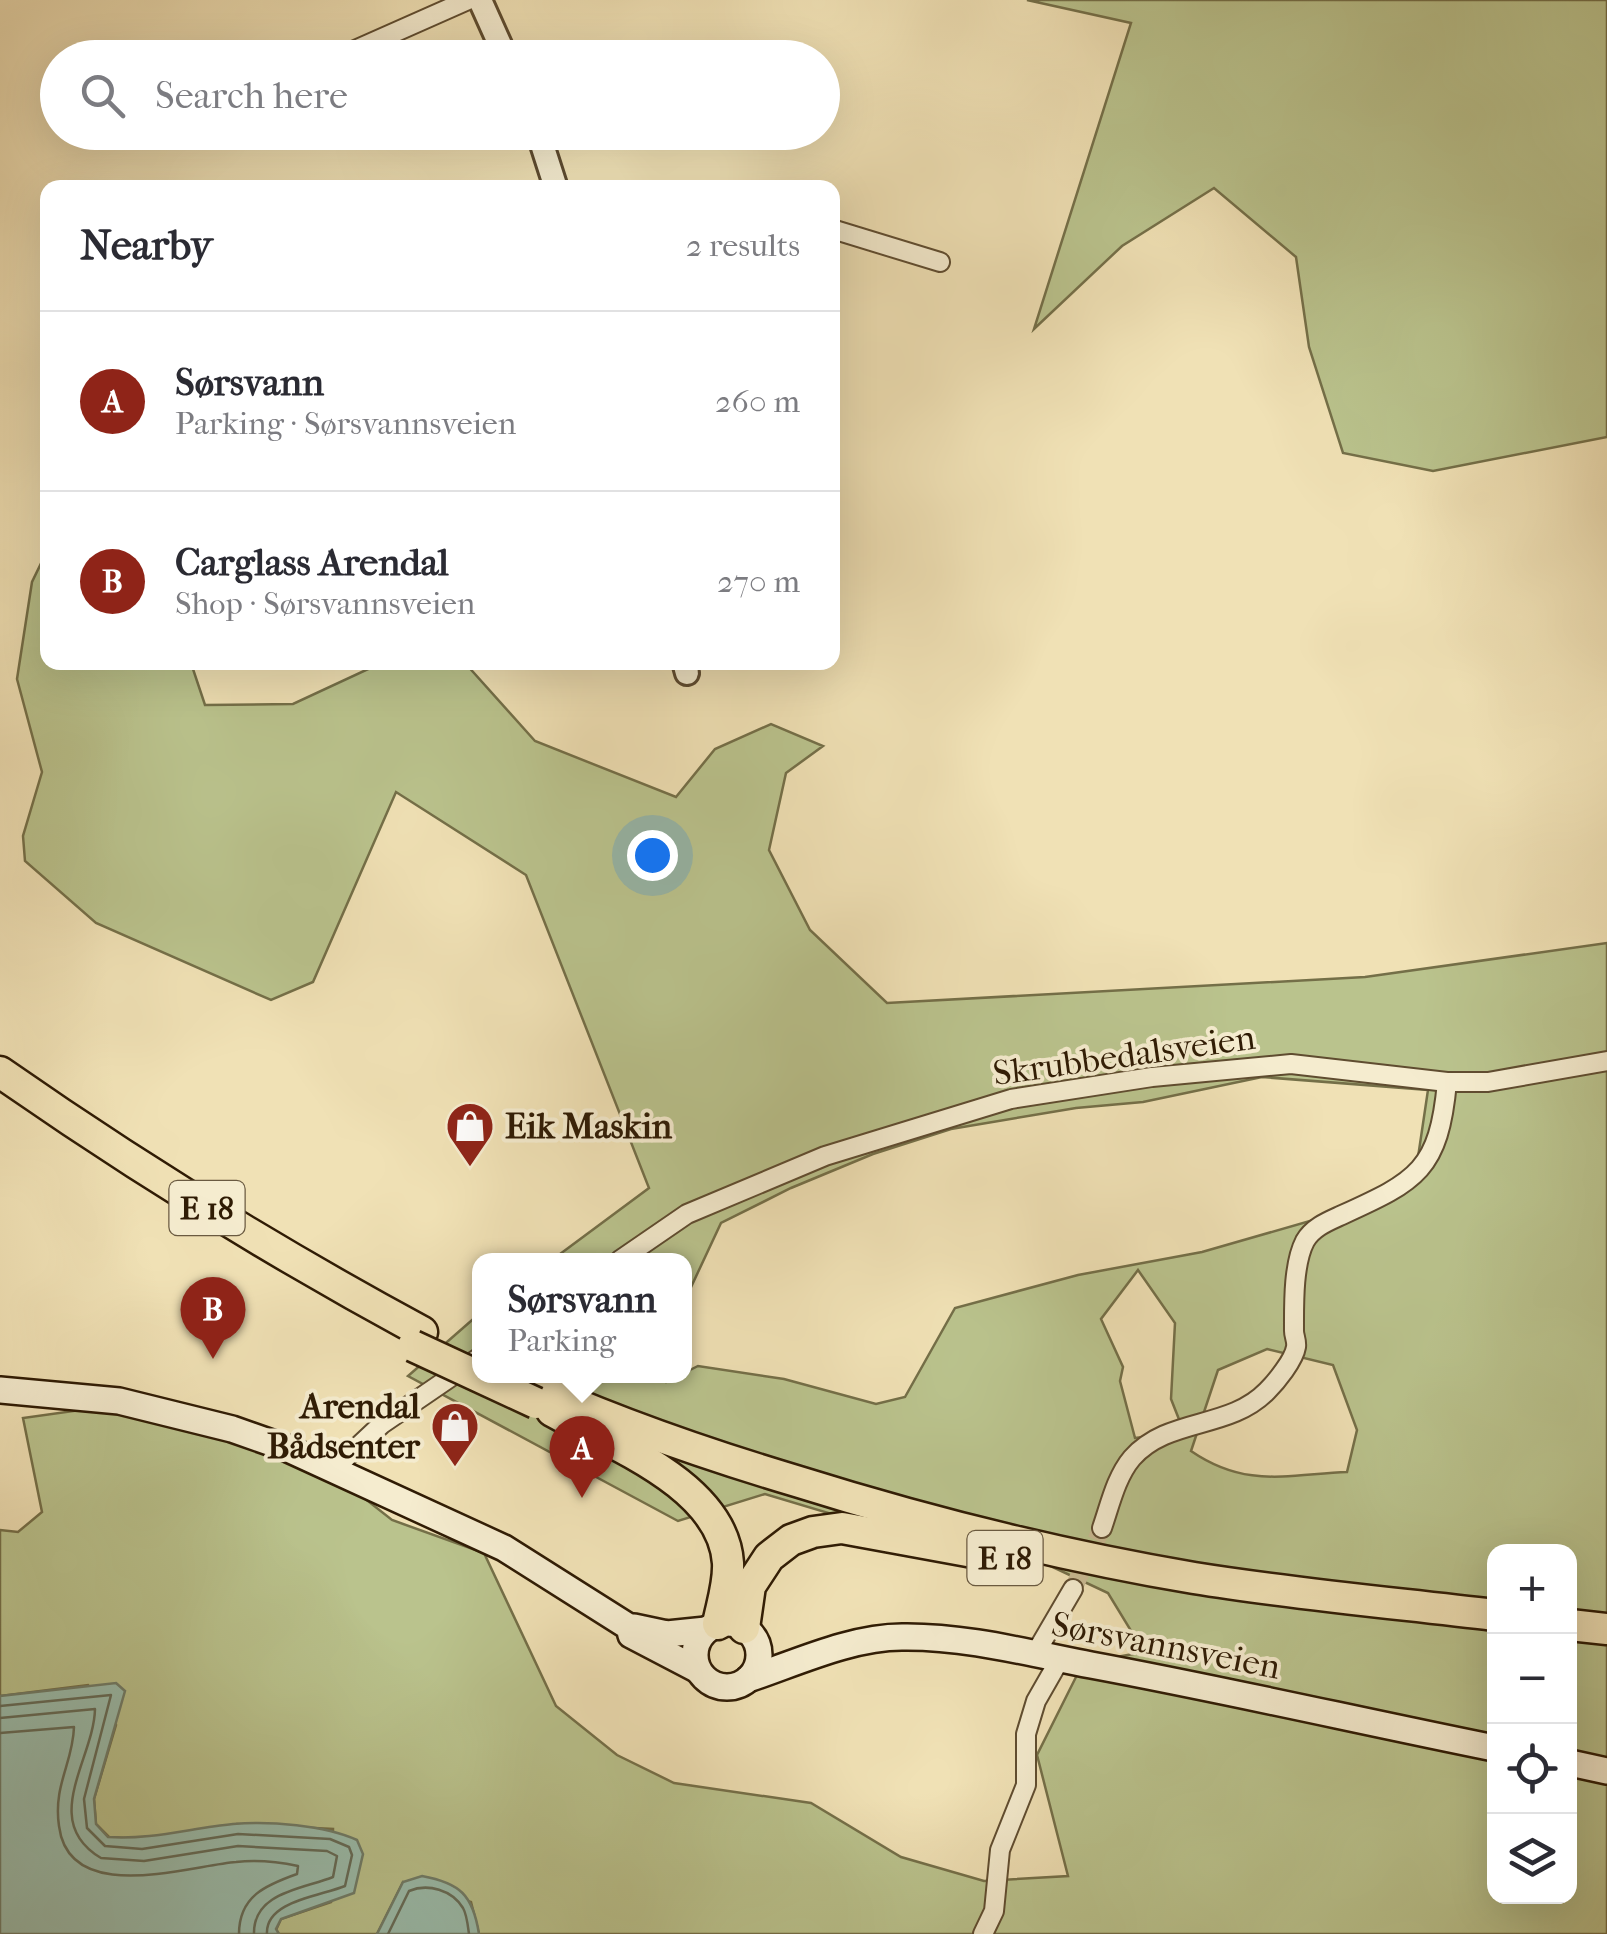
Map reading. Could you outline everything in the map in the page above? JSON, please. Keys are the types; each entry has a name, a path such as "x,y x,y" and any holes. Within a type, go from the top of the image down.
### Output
{"highway":[{"name":"E 18","path":"0,1072 88,1133 418,1339 472,1356"},
{"name":"E 18","path":"0,1091 70,1141 280,1274 472,1364"},
{"name":"E 18","path":"511,1383 736,1482 999,1556"},
{"name":"E 18","path":"521,1383 678,1481 714,1521 722,1534 728,1560 730,1629"},
{"name":"E 18","path":"539,1396 910,1517 1049,1551 1196,1578 1487,1614"},
{"name":"E 18","path":"730,1629 769,1557 792,1540 842,1528 1183,1592 1487,1631"},
{"path":"1577,1625 1607,1629"},
{"path":"1577,1642 1607,1646"}],"main road":[{"name":"Sørsvannsveien","path":"1,1390 85,1396 232,1429 334,1468 504,1548 628,1627 667,1634 730,1629 771,1646 822,1653"},
{"name":"Sørsvannsveien","path":"628,1627 631,1634 698,1670"},
{"path":"730,1629 756,1644 758,1662 748,1679 721,1687 698,1670 695,1649 730,1629"},
{"name":"Sørsvannsveien","path":"748,1679 822,1653 901,1637 958,1641 1487,1747"},
{"path":"1577,1765 1607,1771"}],"street":[{"path":"377,40 468,0"},
{"path":"480,0 498,40"},
{"path":"544,150 553,180"},
{"path":"840,231 940,262"},
{"name":"Skrubbedalsveien","path":"630,1253 688,1214 825,1156 1011,1099 1152,1078 1291,1064 1446,1082 1488,1082 1607,1061"},
{"path":"1102,1528 1119,1480 1132,1458 1171,1431 1226,1417 1248,1407 1277,1379 1296,1346 1298,1270 1307,1238 1319,1226 1399,1189 1418,1172 1440,1130 1446,1082"},
{"path":"334,1468 382,1424 472,1364"},
{"path":"1034,1654 1073,1589"},
{"path":"983,1934 994,1910 1000,1850 1026,1785 1026,1734 1036,1701 1060,1659"}],"green space":[{"path":"1027,0 1607,0 1607,437 1433,471 1343,453 1309,347 1296,257 1214,188 1122,246 1034,329 1131,23"},
{"path":"40,565 40,670 193,670 205,705 293,704 366,670 471,670 535,741 676,797 715,749 771,724 823,746 786,773 769,850 810,930 887,1003 1365,977 1607,943 1607,1934 479,1934 471,1902 403,1882 377,1934 279,1934 276,1930 281,1919 331,1902 333,1829 237,1824 141,1839 109,1837 96,1824 94,1799 116,1725 88,1685 0,1696 0,1530 18,1532 42,1512 23,1418 109,1406 303,1450 392,1520 484,1553 556,1706 617,1755 674,1783 811,1803 901,1857 984,1881 1068,1876 1037,1755 1083,1663 1144,1652 1108,1593 1040,1561 945,1548 765,1494 678,1521 408,1376 472,1320 472,1383 692,1383 692,1369 698,1366 784,1379 876,1404 905,1397 955,1308 1078,1275 1202,1252 1348,1210 1417,1164 1428,1090 1262,1077 1143,1102 1076,1108 951,1129 873,1154 721,1223 692,1285 692,1253 561,1253 649,1188 526,875 396,792 313,982 271,1000 96,923 25,861 23,836 42,772 17,679 32,582","holes":["1138,1270 1175,1323 1171,1399 1184,1432 1135,1438 1120,1381 1123,1367 1101,1319","1267,1349 1333,1365 1357,1430 1347,1472 1248,1475 1211,1463 1191,1451 1218,1370"]}],"water":[{"path":"116,1683 125,1691 94,1799 96,1824 108,1837 248,1823 329,1831 357,1840 363,1854 354,1893 281,1919 276,1929 279,1934 0,1934 0,1696"},
{"path":"422,1876 462,1893 473,1909 479,1934 377,1934 403,1882"}],"tunnel":[{"path":"1073,1589 1102,1528"}],"place":[{"name":"Eik Maskin","path":"470,1168"},
{"name":"Carglass Arendal","path":"213,1359"},
{"name":"Arendal Bådsenter","path":"455,1468"},
{"name":"Sørsvann","path":"582,1498"}]}
